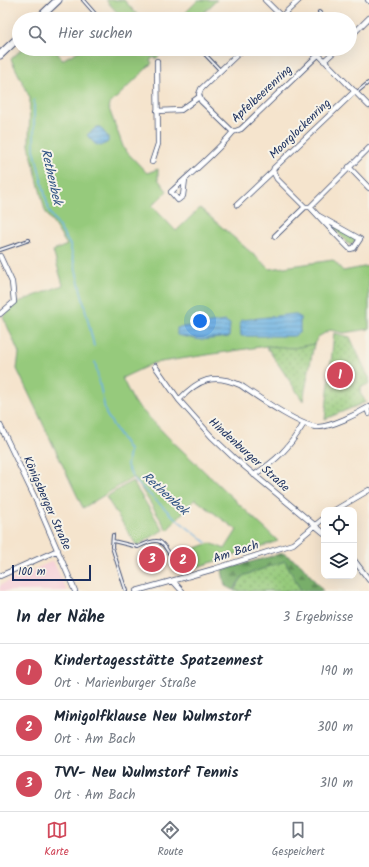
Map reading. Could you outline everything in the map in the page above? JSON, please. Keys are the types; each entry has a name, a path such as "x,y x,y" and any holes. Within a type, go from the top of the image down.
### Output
{"main road":[{"path":"45,12 58,0"},
{"path":"0,56 12,44"}],"street":[{"path":"265,0 276,12"},
{"path":"286,12 299,0"},
{"path":"357,30 368,19 369,13"},
{"path":"157,111 181,110 199,97 201,90 236,56"},
{"name":"Apfelbeerenring","path":"199,97 233,132 241,129 316,56"},
{"path":"320,56 369,106"},
{"path":"324,61 329,56"},
{"path":"152,162 157,150 157,60"},
{"name":"Moorglockenring","path":"319,216 360,239 354,248 350,249 319,216 277,179 273,172 274,168 356,92"},
{"path":"185,179 210,157 233,132"},
{"path":"275,236 308,207 369,148"},
{"path":"349,167 369,188"},
{"path":"237,205 273,172"},
{"path":"0,256 12,282 14,302 0,314"},
{"name":"Hindenburger Straße","path":"155,366 179,400 211,436 254,475 315,527 321,530"},
{"path":"179,400 190,388 198,383 216,378 225,379 240,385 303,424 317,427 328,425 368,408 369,414"},
{"path":"254,475 277,460 294,440 303,424"},
{"name":"Königsberger Straße","path":"0,425 35,498 75,591"},
{"path":"340,507 369,490"},
{"name":"Am Bach","path":"136,591 293,544 321,521"},
{"path":"0,576 58,550"},
{"path":"357,564 369,580"},
{"path":"173,581 182,591"}],"lane":[{"path":"83,0 94,12"},
{"path":"207,56 221,70"},
{"path":"356,92 368,83"},
{"path":"0,250 29,240"},
{"path":"113,535 112,546 126,591"},
{"path":"113,541 138,547 153,540 158,540 164,545 174,561"}],"shaded area":[{"path":"53,561 67,591 0,591 0,585"}],"green space":[{"path":"106,0 124,0 135,12 116,12"},
{"path":"198,0 217,0 204,12 186,12"},
{"path":"14,56 59,56 62,60 69,56 159,56 156,59 155,57 150,60 152,63 108,106 124,149 147,173 158,169 158,179 167,191 152,206 176,231 200,208 270,269 333,260 343,271 369,266 369,329 344,333 330,330 318,337 314,344 294,348 266,346 154,363 122,378 134,402 168,437 278,541 194,568 185,552 210,543 225,549 237,530 195,499 167,530 134,477 83,508 17,369 19,353 3,316 16,303 63,285 53,251 67,245 45,211 29,145 30,98 11,59"},
{"path":"332,225 354,238 355,241 351,245 345,242 346,241 334,228 332,229 330,227"},
{"path":"334,333 350,337 369,378 369,384 361,387 360,393 366,402 325,419"},
{"path":"314,344 303,401 266,346 294,348"},
{"path":"132,481 163,530 137,546 106,497"},
{"path":"283,553 301,564 323,591 301,591 285,561 243,576 233,590 225,586 222,570"},
{"path":"285,561 301,591 234,591 243,576"}],"water":[{"path":"97,127 100,127 108,137 108,142 101,146 95,144 87,135"},
{"path":"294,314 300,317 300,332 294,336 241,336 240,323 242,320"},
{"path":"225,321 230,324 229,337 201,340 177,335 177,328"}],"waterway":[{"name":"Rethenbek","path":"34,100 34,149 49,211 70,245 94,346"},
{"name":"Rethenbek","path":"95,362 106,414 129,450 127,466 134,480 175,518 206,542"}],"place":[{"name":"Kindertagesstätte Spatzennest","path":"340,375"},
{"name":"TVV- Neu Wulmstorf Tennis","path":"152,559"},
{"name":"Minigolfklause Neu Wulmstorf","path":"183,560"}]}
